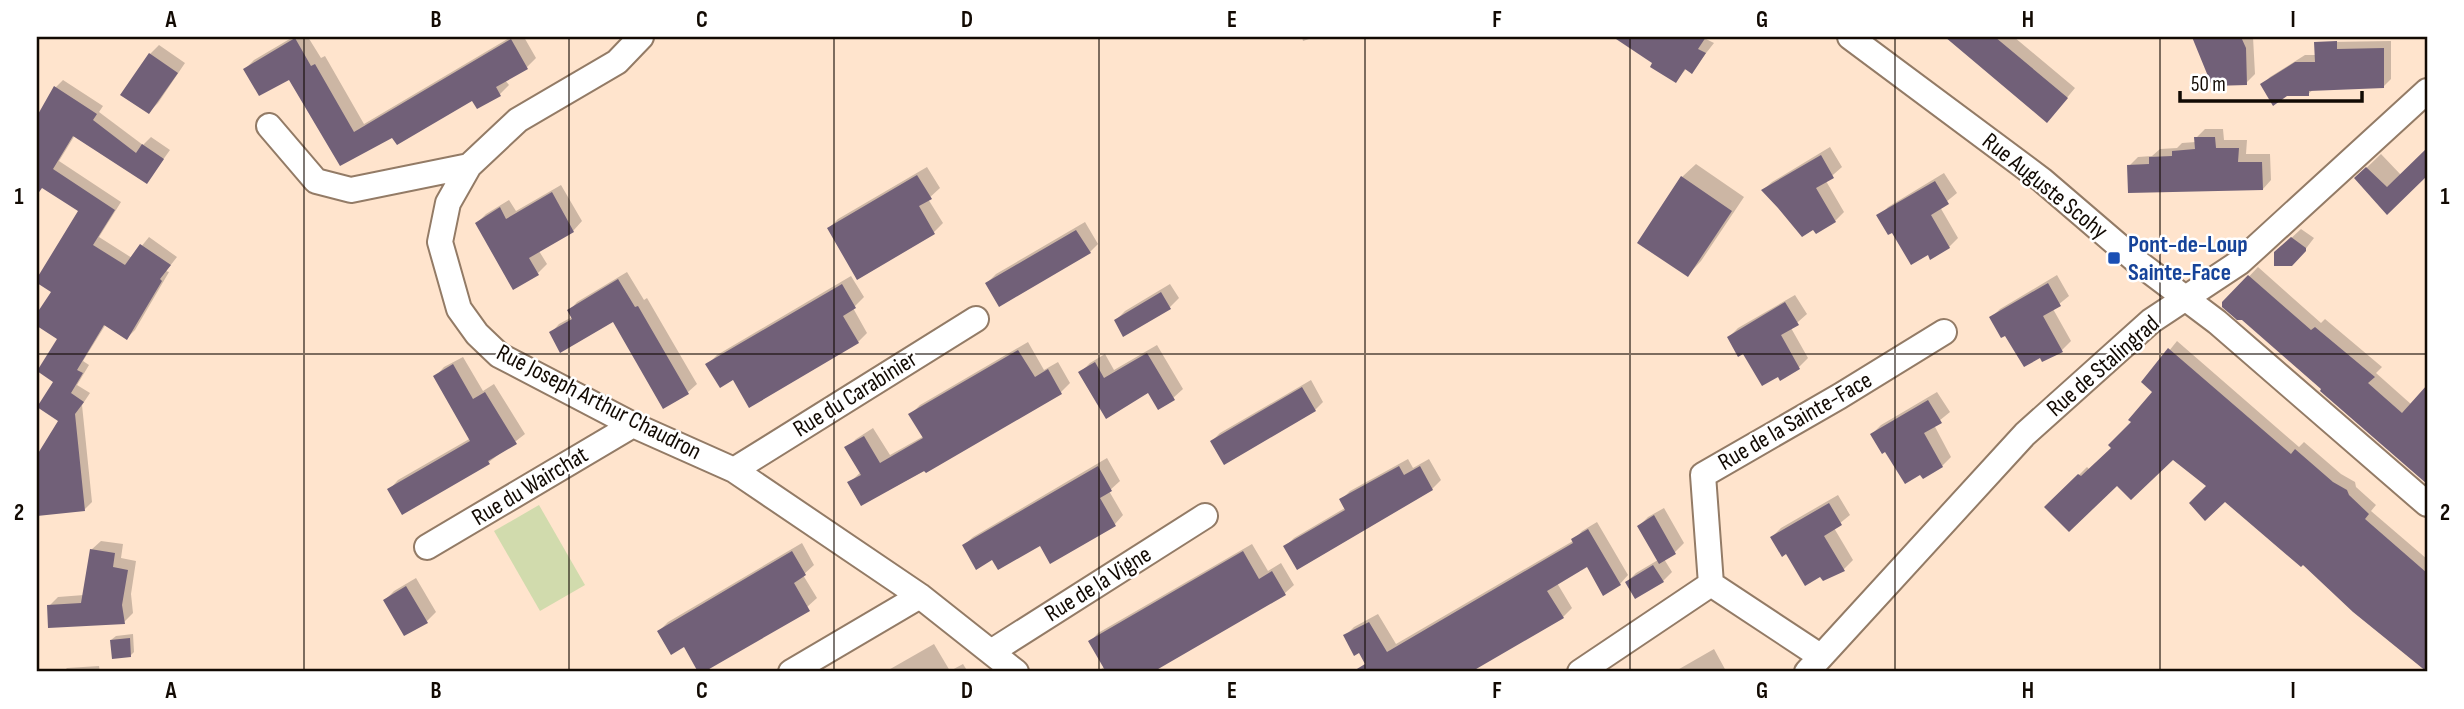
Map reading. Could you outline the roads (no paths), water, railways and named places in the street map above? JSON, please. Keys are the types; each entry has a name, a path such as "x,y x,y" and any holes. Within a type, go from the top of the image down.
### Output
{"street":[{"name":"Rue Joseph Arthur Chaudron","path":"641,37 617,62 518,120 469,166 449,203 439,242 458,309 477,334 499,355 633,425 734,470 920,596 1016,672"},
{"name":"Rue Auguste Scohy","path":"1850,37 2042,180 2131,257 2217,322 2427,504"},
{"name":"Rue de Stalingrad","path":"1813,664 2025,435 2151,321 2240,262 2427,90"},
{"path":"269,126 316,181 351,190 469,166"},
{"name":"Rue du Carabinier","path":"734,470 976,319"},
{"name":"Rue de la Sainte-Face","path":"1711,584 1703,475 1840,397 1944,332"},
{"name":"Rue du Wairchat","path":"427,547 633,425"},
{"name":"Rue de la Vigne","path":"991,652 1205,516"},
{"path":"1580,672 1711,584 1813,664"},
{"path":"792,672 920,596"}],"place":[{"name":"Pont-de-Loup Sainte-Face","path":"2114,258"}]}
